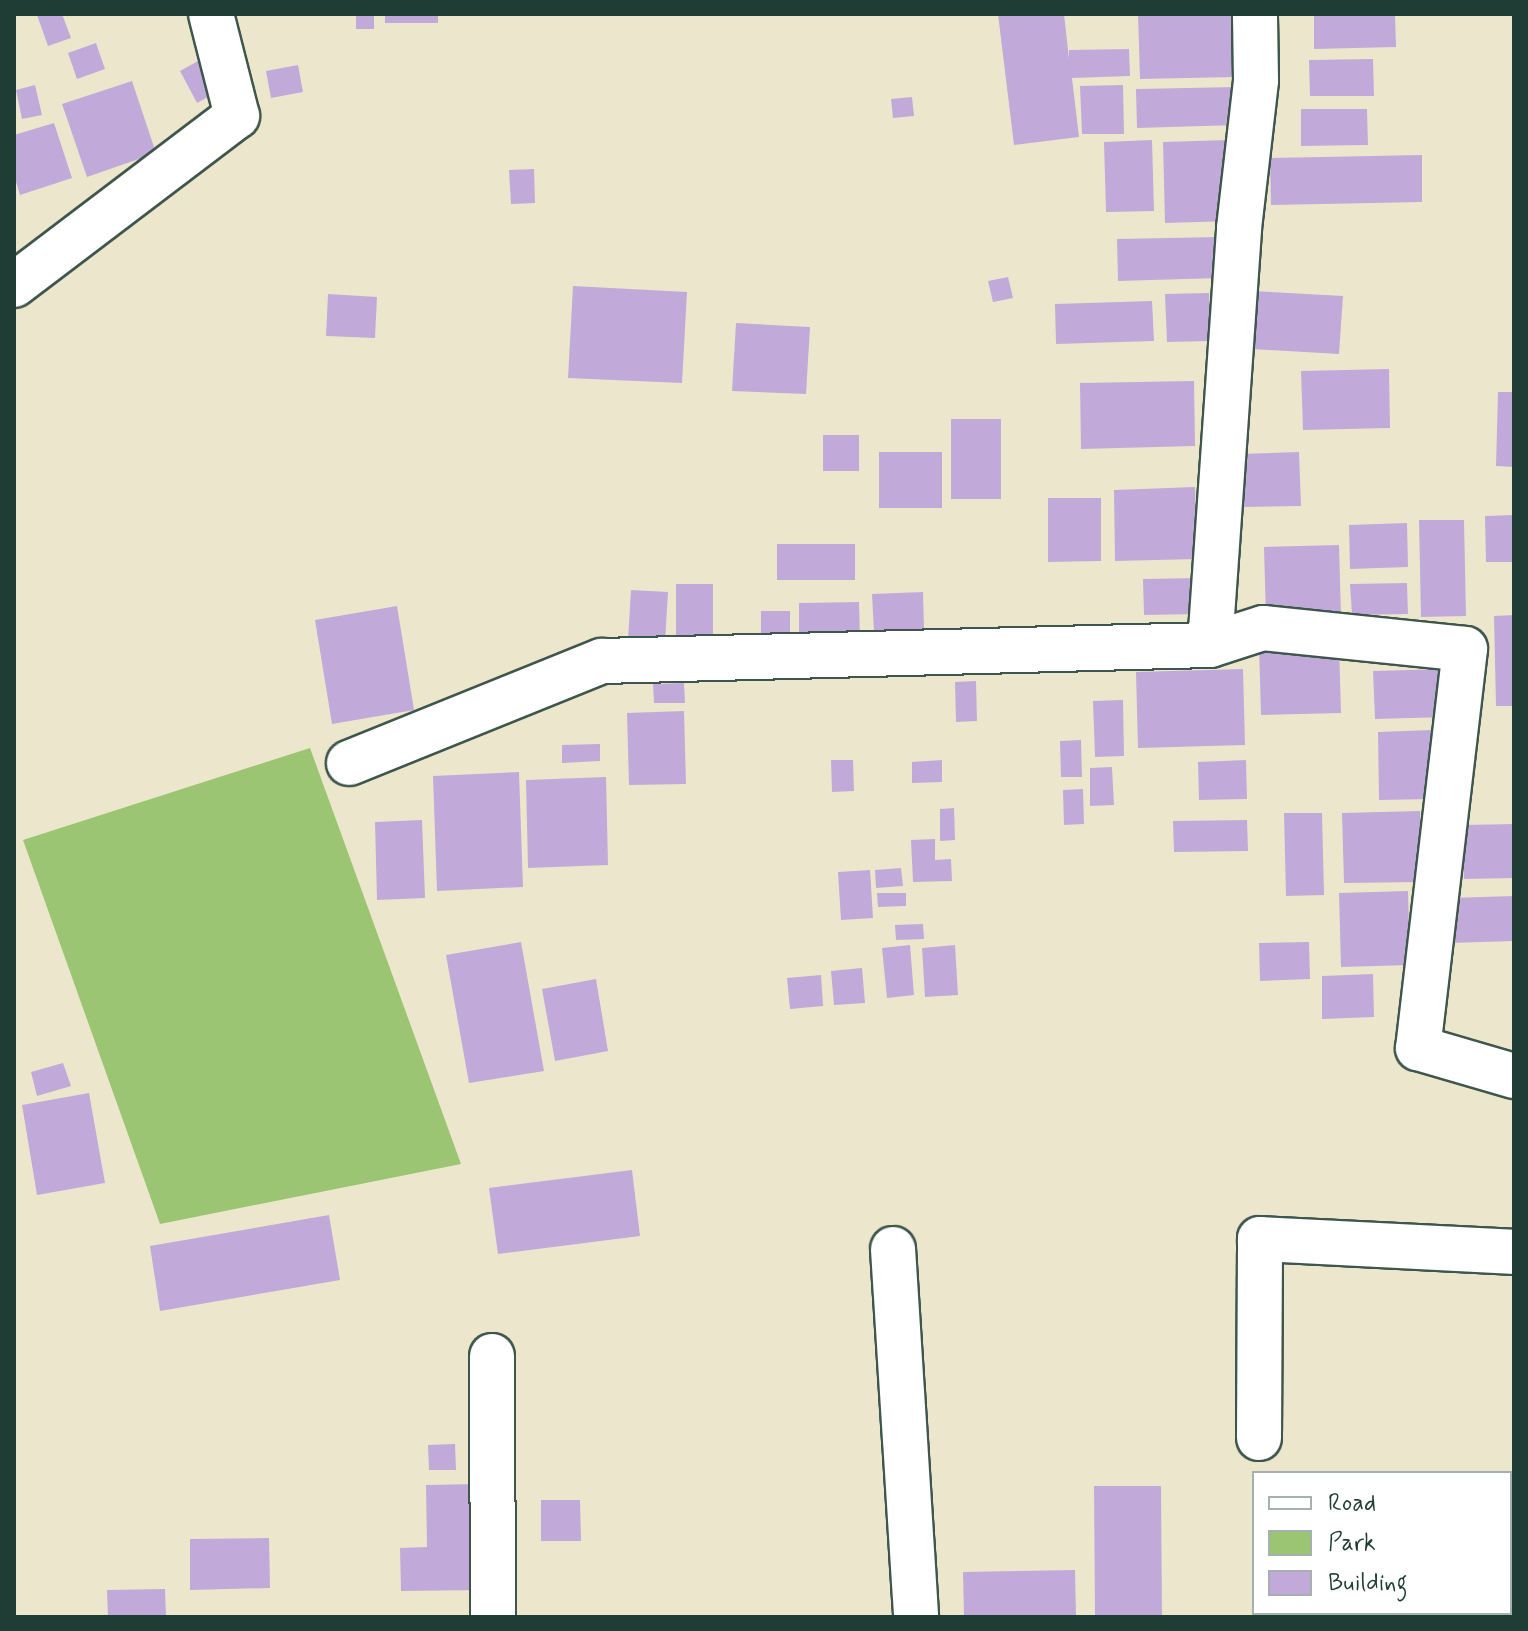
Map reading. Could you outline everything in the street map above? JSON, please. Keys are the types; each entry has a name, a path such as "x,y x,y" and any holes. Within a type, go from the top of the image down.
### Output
{"street":[{"path":"14,285 237,116 211,14"},
{"path":"1210,645 1237,260 1256,80 1255,14"},
{"path":"349,763 602,661 1210,645 1263,628 1465,649 1418,1048 1514,1076"},
{"path":"1259,1438 1260,1239 1514,1252"},
{"path":"893,1249 916,1617"},
{"path":"492,1356 493,1617"}],"green space":[{"path":"310,748 461,1164 160,1224 23,840"}],"building":[{"path":"62,14 71,38 48,46 37,15"},
{"path":"356,14 374,14 374,29 356,29"},
{"path":"385,14 438,14 438,23 385,23"},
{"path":"998,14 1064,14 1069,59 1069,50 1129,49 1130,76 1072,78 1079,137 1014,145"},
{"path":"1138,14 1234,14 1235,77 1140,79"},
{"path":"1314,14 1395,14 1396,47 1314,49"},
{"path":"96,43 105,69 77,79 68,53"},
{"path":"1373,59 1374,96 1310,96 1309,60"},
{"path":"198,61 215,93 197,103 180,71"},
{"path":"298,65 303,92 271,98 266,71"},
{"path":"132,81 156,153 87,177 62,104"},
{"path":"35,85 42,115 22,119 16,90"},
{"path":"1123,85 1124,134 1082,134 1080,86"},
{"path":"1237,87 1237,125 1137,128 1136,89"},
{"path":"912,97 914,116 893,118 891,99"},
{"path":"1301,109 1367,109 1368,145 1301,146"},
{"path":"54,123 72,178 20,195 14,175 14,135"},
{"path":"1152,140 1154,211 1106,212 1104,142"},
{"path":"1229,140 1231,221 1165,223 1163,142"},
{"path":"1422,155 1422,202 1271,205 1270,158"},
{"path":"534,169 535,203 511,204 509,170"},
{"path":"1219,237 1220,278 1118,281 1117,239"},
{"path":"1008,277 1013,298 993,302 988,281"},
{"path":"573,286 687,292 682,383 568,378"},
{"path":"1254,291 1343,296 1339,354 1251,349"},
{"path":"1209,293 1211,341 1167,342 1165,294"},
{"path":"328,294 377,297 375,338 326,336"},
{"path":"1152,301 1154,341 1056,344 1055,304"},
{"path":"736,323 810,327 806,394 732,391"},
{"path":"1389,369 1390,428 1303,430 1301,371"},
{"path":"1194,381 1195,446 1081,449 1080,383"},
{"path":"1498,392 1514,392 1514,467 1496,466"},
{"path":"951,419 1001,419 1001,499 951,499"},
{"path":"823,435 859,435 859,471 823,471"},
{"path":"879,452 942,452 942,508 879,508"},
{"path":"1299,452 1301,506 1242,507 1241,454"},
{"path":"1195,487 1197,559 1115,561 1114,490"},
{"path":"1048,498 1101,498 1101,561 1048,562"},
{"path":"1514,515 1514,562 1486,562 1485,516"},
{"path":"1419,520 1464,520 1466,616 1421,617"},
{"path":"1407,523 1408,567 1350,569 1349,525"},
{"path":"777,544 855,544 855,580 777,580"},
{"path":"1339,545 1341,617 1266,618 1264,547"},
{"path":"1199,578 1200,614 1144,615 1143,579"},
{"path":"1407,583 1408,614 1352,615 1350,584"},
{"path":"676,584 713,584 713,639 676,639"},
{"path":"631,590 668,592 665,642 628,640"},
{"path":"923,592 924,630 874,632 872,594"},
{"path":"859,602 860,639 799,640 799,603"},
{"path":"397,606 414,710 332,724 315,620"},
{"path":"761,611 790,611 790,641 761,641"},
{"path":"1514,615 1514,706 1496,706 1494,616"},
{"path":"1339,644 1341,713 1261,715 1259,645"},
{"path":"1243,669 1245,745 1138,748 1136,672"},
{"path":"1447,669 1448,717 1375,719 1373,671"},
{"path":"976,681 977,721 956,722 955,682"},
{"path":"684,683 685,703 654,703 653,684"},
{"path":"1123,700 1124,756 1095,757 1093,701"},
{"path":"684,711 686,784 629,785 627,713"},
{"path":"1431,730 1432,799 1379,800 1378,732"},
{"path":"1081,740 1082,777 1061,777 1060,741"},
{"path":"600,744 600,761 562,763 562,745"},
{"path":"831,760 853,760 854,791 832,792"},
{"path":"942,760 942,782 912,783 912,762"},
{"path":"1246,760 1247,799 1199,800 1198,762"},
{"path":"1112,767 1114,805 1090,806 1090,768"},
{"path":"519,772 523,887 437,891 433,776"},
{"path":"606,777 608,865 528,868 526,780"},
{"path":"1083,789 1084,824 1064,825 1063,790"},
{"path":"954,808 955,840 940,841 940,809"},
{"path":"1420,811 1422,882 1344,883 1342,813"},
{"path":"1284,813 1322,813 1324,895 1286,896"},
{"path":"422,820 425,898 377,900 375,822"},
{"path":"1247,820 1248,851 1174,852 1173,821"},
{"path":"1514,824 1514,878 1464,879 1462,825"},
{"path":"935,839 935,860 951,859 952,881 913,882 911,840"},
{"path":"901,868 903,886 876,888 875,870"},
{"path":"870,870 873,918 841,920 838,872"},
{"path":"1408,891 1410,965 1341,967 1339,893"},
{"path":"877,893 906,893 906,906 878,907"},
{"path":"1514,896 1514,941 1450,943 1449,898"},
{"path":"923,924 924,939 896,940 895,925"},
{"path":"521,942 544,1071 469,1083 446,955"},
{"path":"1309,942 1310,979 1260,981 1259,943"},
{"path":"910,945 914,995 887,998 882,948"},
{"path":"955,945 958,995 925,997 922,948"},
{"path":"862,968 865,1003 834,1005 831,971"},
{"path":"1373,974 1374,1017 1322,1019 1322,976"},
{"path":"821,975 823,1006 790,1009 787,978"},
{"path":"596,979 608,1051 555,1061 542,989"},
{"path":"63,1063 71,1086 37,1096 31,1072"},
{"path":"89,1093 105,1183 37,1195 22,1105"},
{"path":"632,1170 640,1236 498,1254 489,1188"},
{"path":"329,1215 340,1280 160,1311 150,1246"},
{"path":"455,1444 456,1470 429,1470 428,1445"},
{"path":"480,1484 481,1590 401,1591 400,1548 427,1547 426,1485"},
{"path":"1094,1486 1161,1486 1162,1617 1095,1617"},
{"path":"541,1500 580,1500 581,1541 541,1541"},
{"path":"269,1538 270,1588 190,1590 190,1539"},
{"path":"1075,1570 1076,1617 964,1617 963,1572"},
{"path":"165,1589 166,1617 108,1617 107,1590"},
{"path":"1394,1615 1456,1615 1456,1617"}]}
